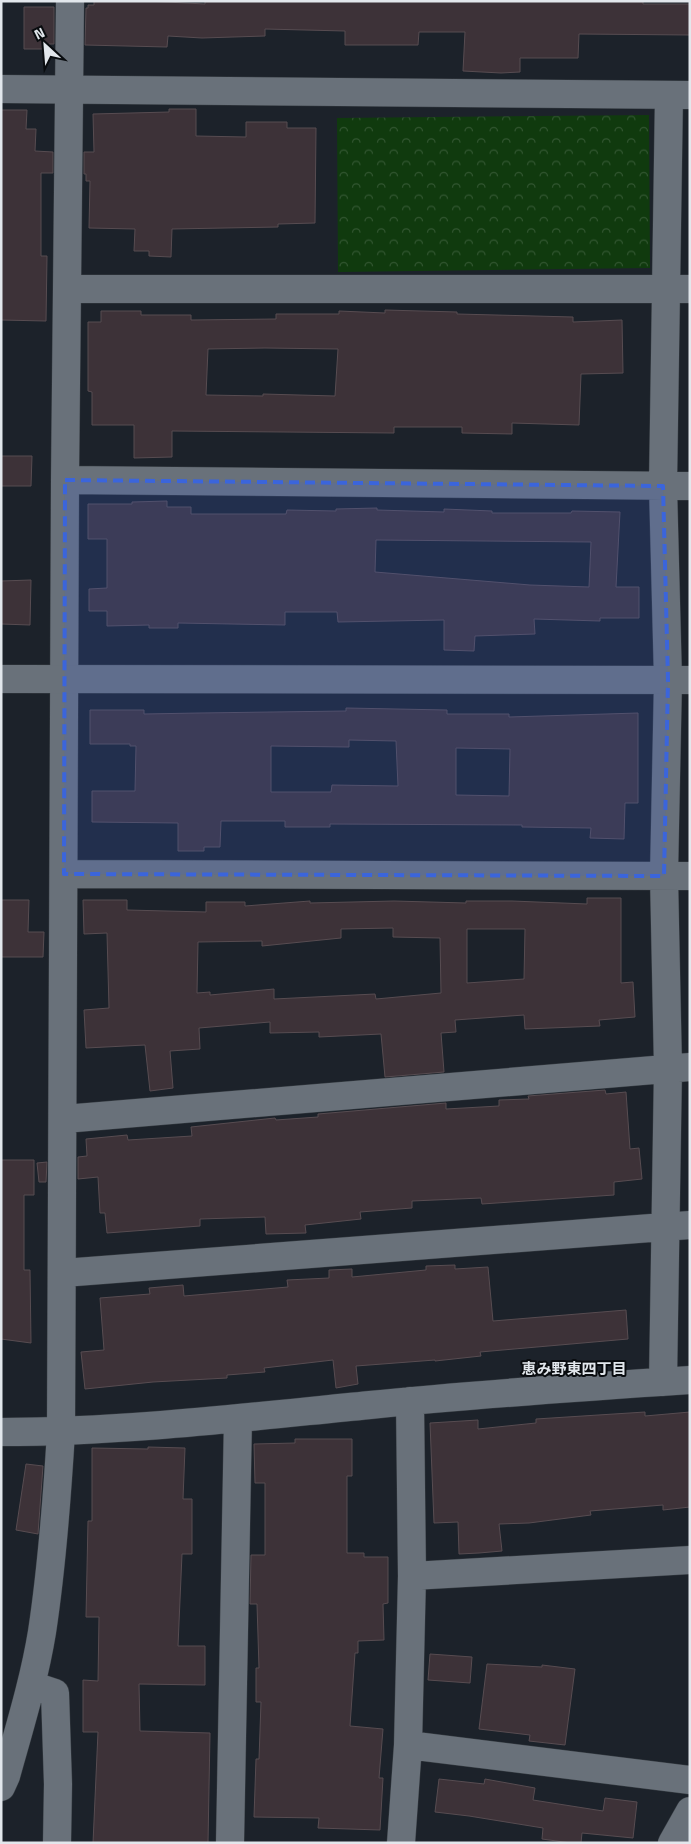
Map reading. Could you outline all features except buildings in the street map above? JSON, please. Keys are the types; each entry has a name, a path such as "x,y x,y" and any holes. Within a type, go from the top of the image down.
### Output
{"street":[{"path":"1,1787 6,1776 31,1685 41,1634 54,1534 61,1432 64,1119 65,480 70,1"},
{"path":"1,90 679,95 678,289 663,486 679,680 677,876 679,1067 677,1226 663,1382"},
{"path":"67,289 678,289"},
{"path":"65,480 690,486"},
{"path":"1,679 679,680"},
{"path":"64,874 677,876"},
{"path":"64,1119 679,1067"},
{"path":"63,1273 677,1226"},
{"path":"1,1432 61,1432 238,1418 410,1401 690,1380"},
{"path":"402,1843 408,1745 412,1576 410,1401"},
{"path":"230,1843 238,1418"},
{"path":"412,1576 690,1560"},
{"path":"31,1685 55,1693 58,1784 57,1843"},
{"path":"408,1745 690,1780"},
{"path":"672,1843 690,1811"}],"highlighted area":[{"path":"65,480 663,486 668,680 664,876 64,874"}],"green space":[{"path":"649,115 650,268 338,272 337,118"}],"district":[{"name":"恵み野東四丁目","path":"574,1368"}]}
